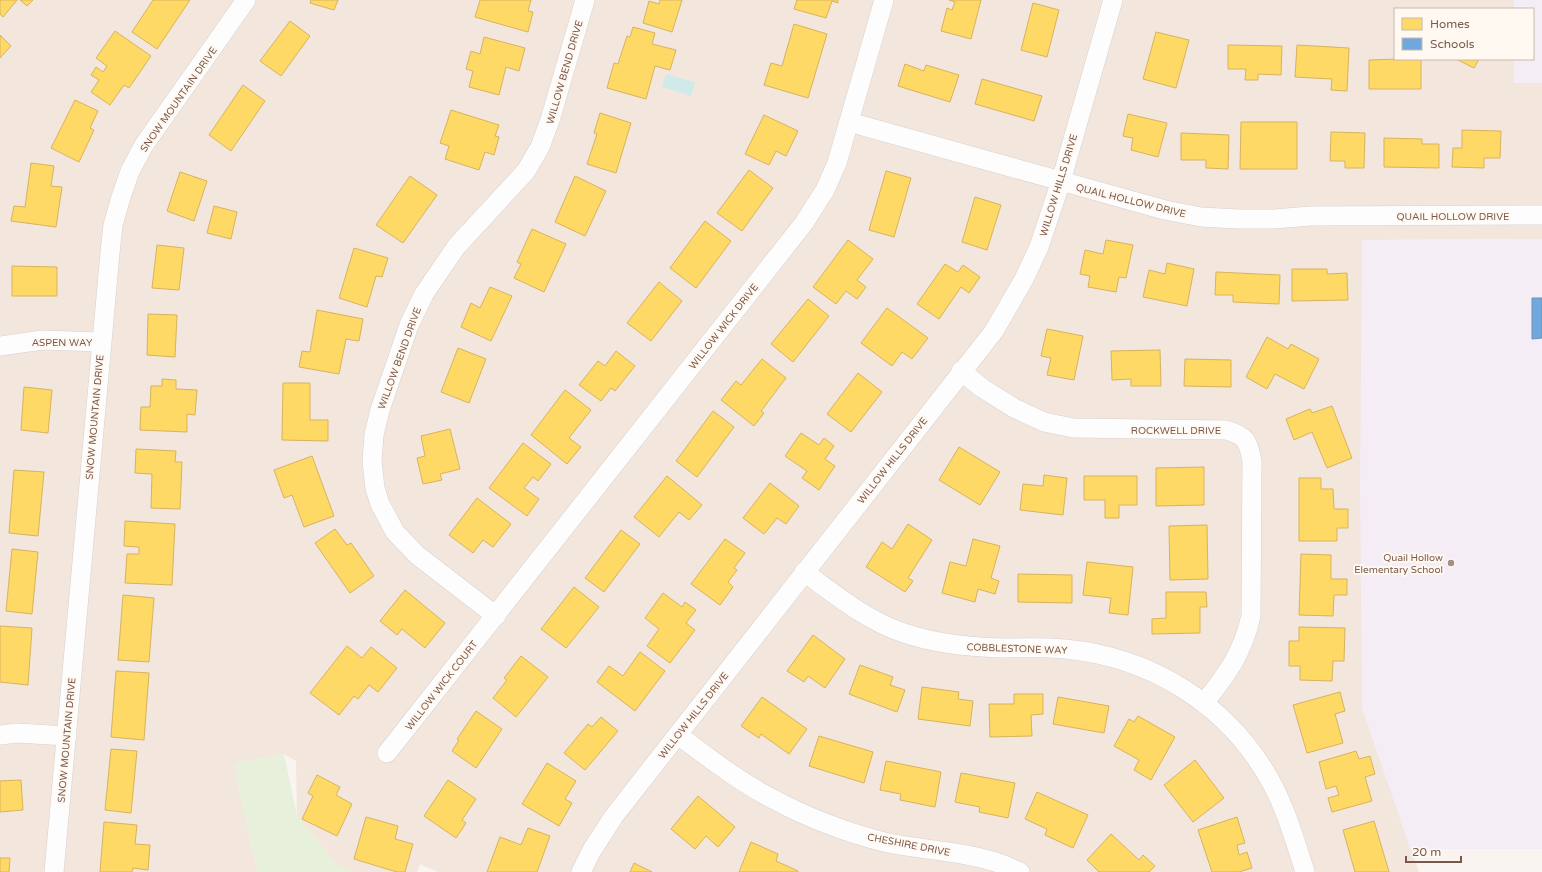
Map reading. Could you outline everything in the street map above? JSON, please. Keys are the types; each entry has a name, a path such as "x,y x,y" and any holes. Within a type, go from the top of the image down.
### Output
{"street":[{"name":"SNOW MOUNTAIN DRIVE","path":"54,872 101,342 113,225 130,171 144,145 246,0"},
{"name":"WILLOW BEND DRIVE","path":"496,616 418,555 395,532 383,511 376,488 372,461 374,435 380,410 410,325 424,294 456,247 526,171 540,147 550,120 584,0"},
{"name":"WILLOW WICK DRIVE","path":"496,616 815,207 832,176 884,0"},
{"name":"WILLOW HILLS DRIVE","path":"581,872 592,850 614,816 961,371 994,331 1024,279 1039,247 1061,181 1113,0"},
{"name":"QUAIL HOLLOW DRIVE","path":"849,122 1165,210 1201,217 1274,219 1311,216 1542,215"},
{"name":"ASPEN WAY","path":"0,346 42,340 101,342"},
{"name":"ROCKWELL DRIVE","path":"961,371 982,388 1014,408 1044,422 1073,428 1226,430 1239,434 1249,444 1252,461 1252,597 1250,616 1239,654 1204,703"},
{"name":"COBBLESTONE WAY","path":"804,572 849,605 875,620 903,633 934,642 967,646 1065,649 1117,659 1142,666 1185,689 1204,703 1230,726 1252,751 1271,781 1286,814 1305,872"},
{"name":"WILLOW WICK COURT","path":"387,753 496,616"},
{"path":"0,735 17,733 67,736"},
{"name":"CHESHIRE DRIVE","path":"678,735 734,776 770,798 807,816 845,831 884,842 992,861 1020,872"}],"shaded area":[{"path":"0,0 1514,0 1514,8 1394,8 1394,60 1514,60 1514,82 1542,83 1542,239 1363,240 1362,707 1419,872 438,872 420,864 417,872 344,872 297,816 296,761 284,754 234,764 257,872 0,872"},
{"path":"1514,0 1542,0 1542,83 1514,83 1514,60 1534,60 1534,8 1514,8"},
{"name":"Quail Hollow Elementary School","path":"1542,239 1542,849 1410,849 1362,707 1360,487 1362,240"}],"green space":[{"path":"284,754 297,816 336,864 352,872 257,872 234,764"}],"water":[{"path":"666,74 695,82 691,96 662,87"}],"building: Homes":[{"path":"0,0 17,0 3,17 0,14"},
{"path":"20,0 33,0 27,6"},
{"path":"153,0 190,0 157,49 132,32"},
{"path":"311,0 338,0 334,10 310,3"},
{"path":"480,0 531,0 528,11 533,12 528,32 475,17"},
{"path":"660,0 682,0 672,32 643,23 649,1 659,4"},
{"path":"797,0 838,0 838,3 832,1 826,18 794,9"},
{"path":"949,0 981,0 971,39 941,31 947,8 952,10 955,2"},
{"path":"1033,3 1059,10 1047,57 1021,50"},
{"path":"290,21 310,36 281,76 260,61"},
{"path":"794,24 827,34 808,98 764,85 771,63 782,66"},
{"path":"633,27 655,33 652,44 676,50 670,70 655,66 646,99 607,88 614,63 618,64 627,36 630,37"},
{"path":"115,31 151,56 129,88 124,85 110,105 91,92 99,80 91,75 96,67 103,72 107,66 96,58"},
{"path":"1156,32 1189,40 1176,88 1143,79"},
{"path":"0,35 11,46 0,58"},
{"path":"484,37 525,48 519,71 506,67 499,95 469,87 473,71 466,69 471,51 480,54"},
{"path":"1228,45 1282,46 1281,75 1258,74 1258,80 1245,80 1246,69 1228,69"},
{"path":"1297,45 1349,48 1347,91 1331,90 1332,79 1295,77"},
{"path":"1369,60 1421,60 1421,89 1369,89"},
{"path":"1458,60 1478,60 1474,68"},
{"path":"905,64 924,71 926,65 959,75 950,102 898,86"},
{"path":"982,79 1042,96 1034,121 975,104"},
{"path":"243,85 265,101 231,151 209,135"},
{"path":"75,100 98,111 90,128 94,130 79,162 51,148"},
{"path":"451,110 499,125 495,136 499,137 494,155 485,152 479,170 445,159 449,146 440,143"},
{"path":"600,113 631,123 616,173 587,164 597,134 594,133"},
{"path":"1128,114 1167,123 1158,157 1131,150 1133,138 1123,136"},
{"path":"764,115 798,131 786,156 776,151 769,165 745,154"},
{"path":"1241,122 1297,122 1297,169 1240,169"},
{"path":"1462,130 1501,131 1500,158 1484,158 1484,168 1452,167 1453,148 1462,148"},
{"path":"1331,132 1365,133 1364,168 1345,168 1345,161 1330,161"},
{"path":"1181,133 1229,135 1228,169 1206,168 1206,160 1181,160"},
{"path":"1384,138 1422,139 1422,144 1439,144 1439,168 1384,167"},
{"path":"31,163 54,166 51,186 62,187 56,227 11,221 14,206 25,207"},
{"path":"749,170 773,188 742,231 717,213"},
{"path":"886,171 911,178 894,237 869,230"},
{"path":"180,172 207,181 194,221 167,211"},
{"path":"410,176 437,195 403,243 376,225"},
{"path":"575,176 606,191 585,236 555,222"},
{"path":"975,197 1001,205 987,250 962,242"},
{"path":"214,206 237,212 231,239 207,233"},
{"path":"705,221 731,241 696,288 670,268"},
{"path":"532,229 566,244 544,292 514,278 521,264 517,262"},
{"path":"848,240 873,259 857,280 866,287 857,299 846,291 836,304 813,287"},
{"path":"1106,240 1133,245 1126,278 1119,277 1116,292 1088,287 1090,276 1080,274 1085,250 1103,254"},
{"path":"157,245 184,248 179,290 152,288"},
{"path":"354,248 388,258 382,277 376,276 367,307 339,298"},
{"path":"1167,263 1194,269 1187,306 1143,297 1149,270 1165,274"},
{"path":"945,264 958,272 963,265 980,277 969,293 961,287 939,319 917,304"},
{"path":"12,266 57,267 57,296 12,296"},
{"path":"1292,269 1327,269 1327,274 1347,273 1348,300 1292,301"},
{"path":"1216,272 1280,275 1279,304 1233,302 1233,295 1215,295"},
{"path":"659,282 682,301 651,341 627,323"},
{"path":"490,287 512,296 491,341 461,327 471,303 480,308"},
{"path":"808,299 829,316 793,362 771,344"},
{"path":"887,308 928,338 912,359 902,352 892,366 861,343"},
{"path":"317,310 363,319 359,341 346,339 339,374 299,367 302,351 310,352"},
{"path":"148,314 177,315 175,357 147,355"},
{"path":"1047,329 1083,336 1074,380 1047,375 1051,358 1041,356"},
{"path":"1267,337 1288,349 1291,344 1319,359 1304,389 1275,374 1267,389 1246,377"},
{"path":"458,348 486,359 469,403 441,392"},
{"path":"1160,350 1161,386 1131,386 1131,379 1112,380 1111,351"},
{"path":"616,351 635,366 615,391 611,388 601,401 579,385 598,361 605,366"},
{"path":"762,359 786,378 761,411 764,413 754,426 721,400 736,381 741,385"},
{"path":"1185,359 1231,360 1231,387 1184,386"},
{"path":"858,373 882,392 851,432 827,414"},
{"path":"162,379 176,380 176,389 197,390 195,415 187,414 187,432 140,430 141,407 150,407 151,386 162,386"},
{"path":"283,383 310,383 310,420 328,420 328,441 282,440"},
{"path":"24,387 52,390 48,433 21,430"},
{"path":"565,390 591,410 569,438 581,447 567,464 531,435"},
{"path":"1332,406 1352,458 1327,468 1312,432 1294,440 1286,419 1310,409 1312,413"},
{"path":"713,411 734,427 697,477 676,461"},
{"path":"450,429 460,469 440,474 442,480 423,484 417,458 425,456 421,436"},
{"path":"801,433 819,445 824,438 834,446 825,459 835,466 819,490 802,478 807,471 785,456"},
{"path":"523,443 551,464 538,481 533,477 524,488 539,499 527,516 489,488"},
{"path":"959,447 1000,472 980,505 939,480"},
{"path":"136,449 176,451 175,462 182,462 180,509 151,508 152,474 135,473"},
{"path":"312,456 334,516 304,527 292,495 284,498 274,470"},
{"path":"1204,467 1204,505 1156,506 1156,468"},
{"path":"14,470 44,472 38,536 9,533"},
{"path":"1044,475 1067,478 1063,515 1020,510 1023,484 1043,486"},
{"path":"667,476 702,505 689,520 679,512 659,537 634,517"},
{"path":"1084,476 1137,476 1137,505 1119,505 1119,518 1105,518 1105,500 1084,500"},
{"path":"1299,478 1321,478 1321,489 1333,489 1334,509 1348,509 1348,528 1337,528 1337,541 1299,541"},
{"path":"770,483 799,506 786,524 777,518 764,534 743,518"},
{"path":"477,498 511,524 493,547 483,540 473,553 449,535"},
{"path":"125,521 175,524 172,585 125,583 127,554 139,554 139,547 124,546"},
{"path":"908,524 932,540 908,578 913,581 905,592 866,567 882,542 892,549"},
{"path":"1207,525 1208,579 1170,580 1169,526"},
{"path":"335,529 347,545 351,543 374,576 350,593 315,543"},
{"path":"621,530 640,544 604,592 585,578"},
{"path":"725,539 745,553 734,568 737,570 728,582 733,587 720,605 691,584"},
{"path":"973,539 1000,546 991,578 999,581 995,594 978,589 975,602 942,593 950,562 966,566"},
{"path":"12,549 38,552 32,614 6,611"},
{"path":"1301,554 1331,555 1331,579 1347,579 1347,595 1334,595 1333,616 1299,615"},
{"path":"1087,562 1133,567 1128,615 1109,613 1111,598 1083,595"},
{"path":"1018,574 1072,575 1072,603 1018,602"},
{"path":"574,587 599,607 566,648 541,629"},
{"path":"405,590 445,623 425,648 402,629 397,635 380,621"},
{"path":"1166,592 1206,592 1207,607 1200,607 1200,633 1152,634 1152,619 1166,618"},
{"path":"663,593 682,607 685,602 696,610 686,623 695,630 670,663 647,646 659,629 645,618"},
{"path":"123,595 154,598 149,662 118,660"},
{"path":"0,626 32,628 28,685 0,682"},
{"path":"1299,627 1345,628 1344,661 1333,661 1332,681 1300,680 1300,666 1289,666 1289,641 1299,641"},
{"path":"813,635 845,659 825,688 808,676 804,682 787,671"},
{"path":"347,646 362,658 371,647 397,668 378,692 369,685 358,699 354,696 339,715 310,693"},
{"path":"640,652 665,671 635,711 597,682 609,666 623,676"},
{"path":"521,656 548,677 516,717 493,698 507,680 504,678"},
{"path":"860,665 893,677 890,685 905,690 897,712 849,694"},
{"path":"116,671 149,673 144,740 111,737"},
{"path":"922,687 959,692 958,699 973,701 970,726 918,719"},
{"path":"1340,692 1345,711 1335,714 1343,743 1307,753 1293,705"},
{"path":"1014,694 1043,694 1043,714 1031,715 1032,736 990,737 989,704 1014,704"},
{"path":"762,697 807,729 789,754 761,734 759,738 741,726"},
{"path":"1058,697 1109,706 1104,733 1053,724"},
{"path":"476,711 502,729 476,768 452,751 459,740 457,739"},
{"path":"1138,716 1175,737 1151,780 1134,770 1139,760 1114,746 1129,719 1134,722"},
{"path":"601,717 618,731 585,770 564,753 588,724 592,727"},
{"path":"819,736 873,752 864,783 809,766"},
{"path":"111,749 137,751 131,813 105,810"},
{"path":"1356,751 1359,759 1370,756 1375,774 1365,777 1372,801 1332,812 1328,798 1339,795 1336,786 1326,789 1319,762"},
{"path":"1195,760 1224,798 1193,822 1164,785"},
{"path":"886,761 941,772 935,807 900,800 901,794 880,790"},
{"path":"547,763 576,781 565,799 572,803 559,826 522,804"},
{"path":"961,773 1015,783 1008,818 979,812 980,807 955,802"},
{"path":"317,775 340,787 336,795 352,804 337,836 302,819 313,796 308,793"},
{"path":"21,780 23,810 0,812 0,781"},
{"path":"448,780 476,799 462,820 466,823 456,838 424,816"},
{"path":"1037,792 1088,815 1073,848 1045,835 1047,829 1025,819"},
{"path":"698,796 735,827 718,847 706,836 695,849 671,829"},
{"path":"366,817 398,826 395,839 413,844 405,872 397,872 354,859"},
{"path":"1237,817 1245,843 1237,845 1239,855 1247,852 1252,868 1239,872 1212,872 1198,830"},
{"path":"1374,821 1389,872 1355,872 1343,830"},
{"path":"104,822 137,825 135,844 150,845 148,870 133,868 132,872 100,872"},
{"path":"528,828 550,836 537,872 487,872 500,837 521,845"},
{"path":"1111,834 1139,860 1143,855 1155,866 1149,872 1099,872 1087,860"},
{"path":"751,842 778,854 776,861 798,872 739,872"},
{"path":"0,858 10,858 9,872 0,872"},
{"path":"634,863 652,872 630,872"}],"building: Schools":[{"path":"1532,298 1542,298 1542,338 1532,339"}],"place":[{"name":"Quail Hollow Elementary School","path":"1451,563"}]}
